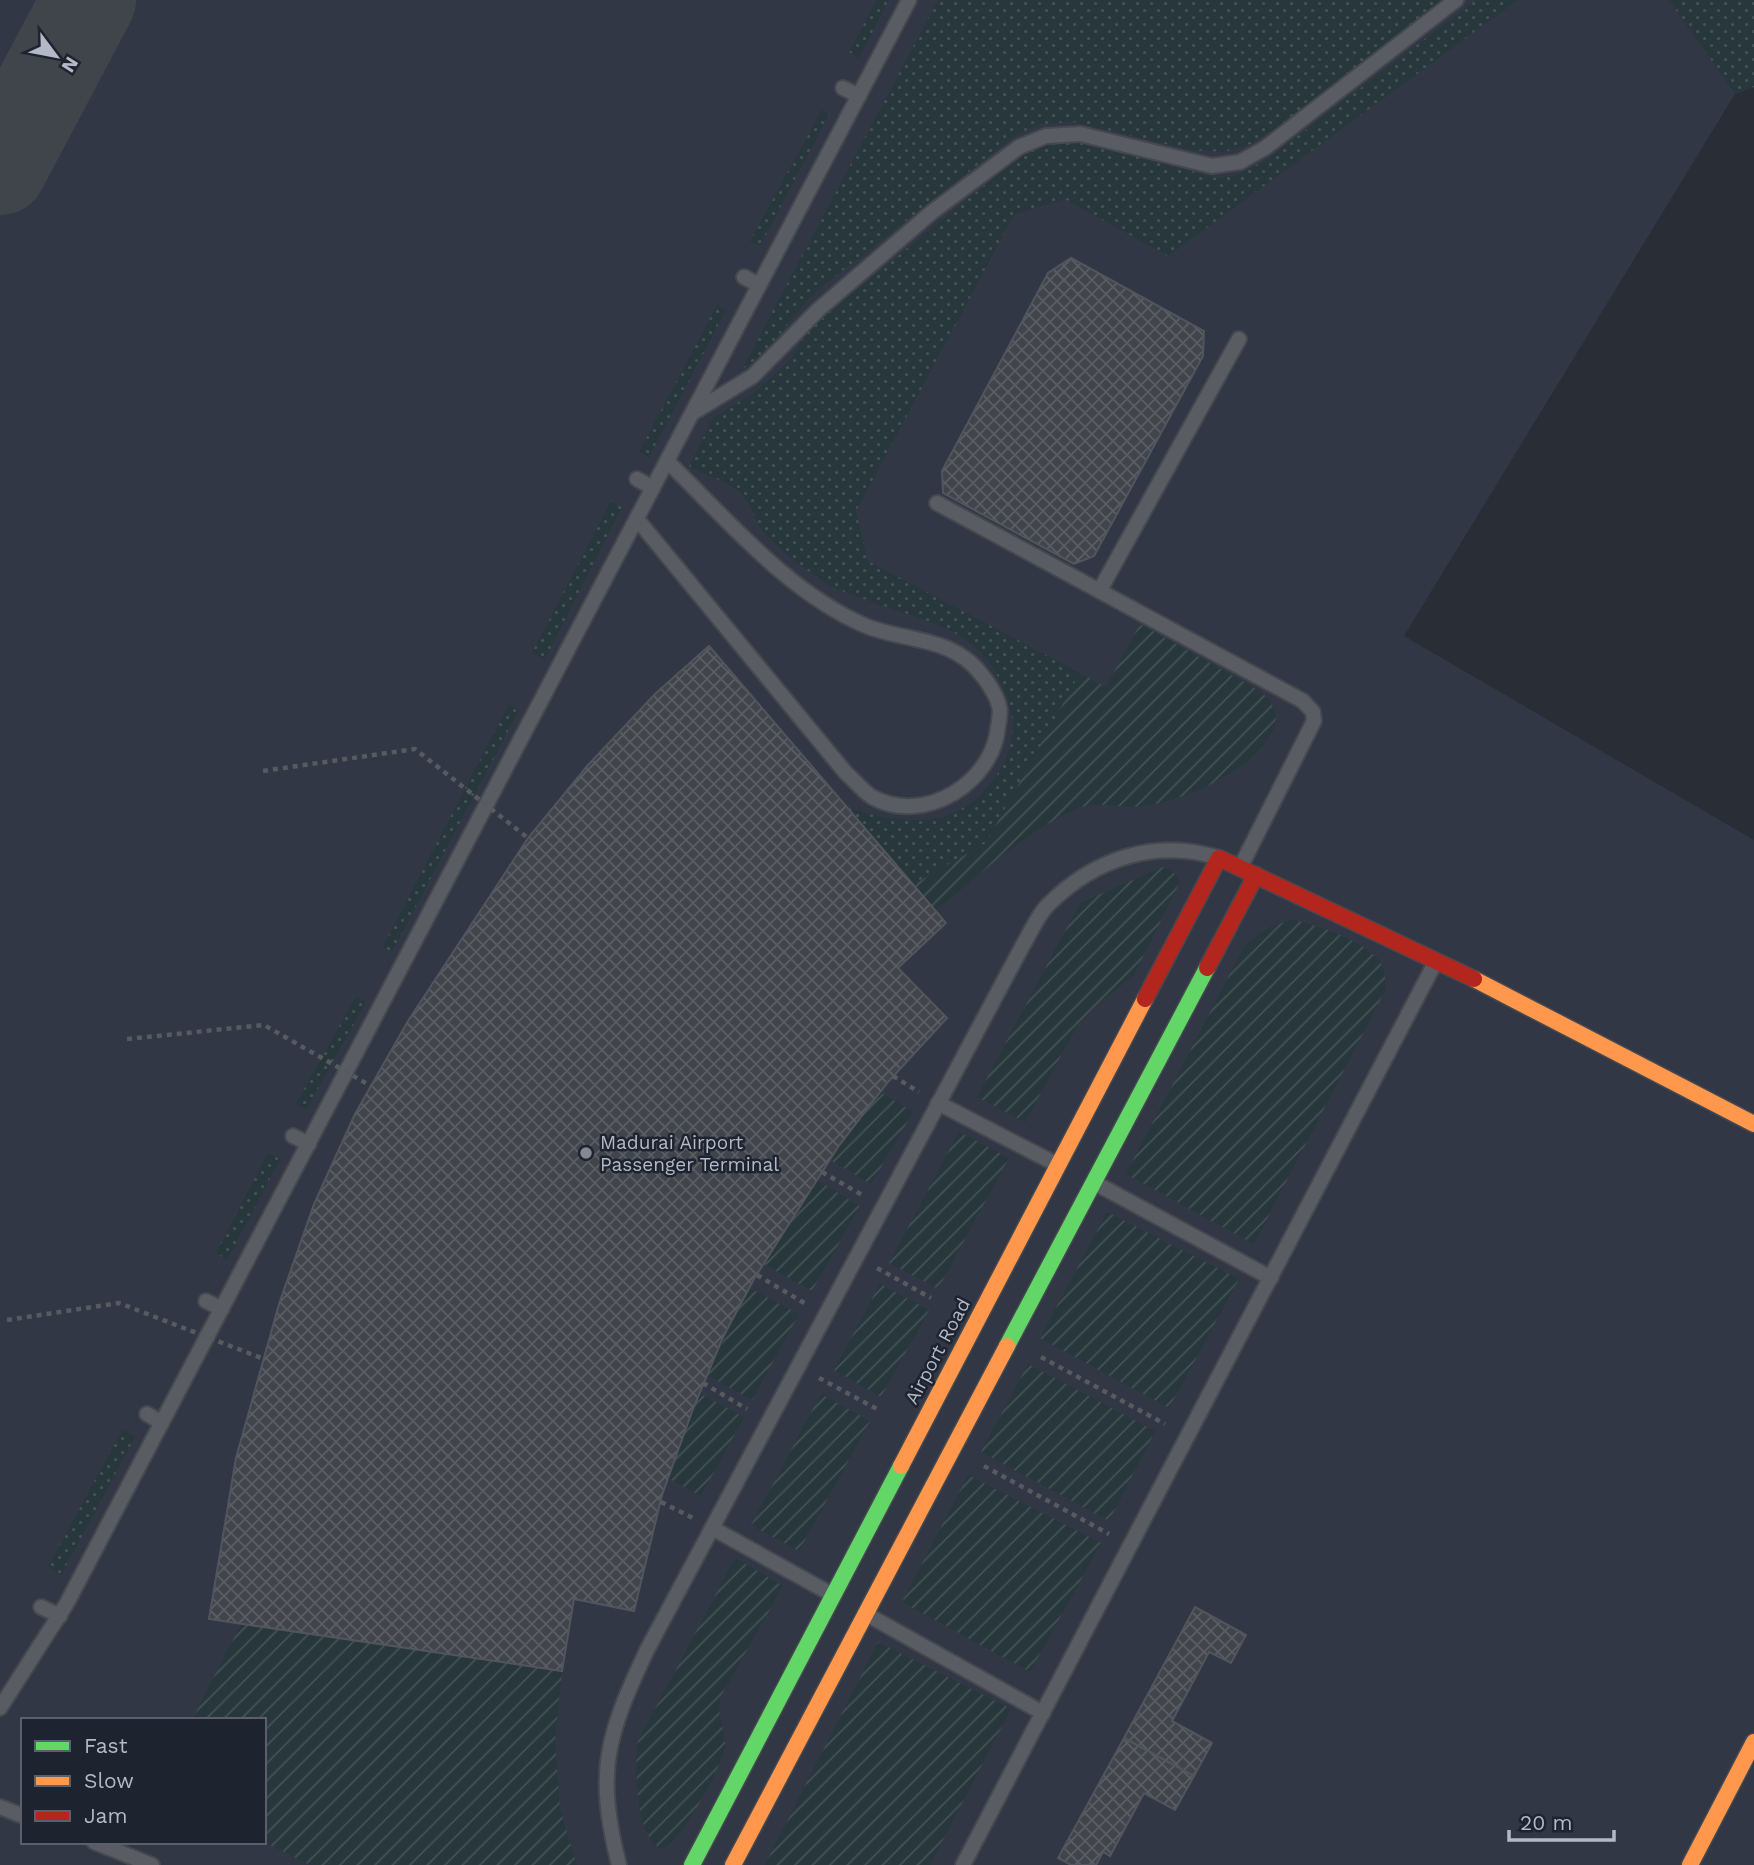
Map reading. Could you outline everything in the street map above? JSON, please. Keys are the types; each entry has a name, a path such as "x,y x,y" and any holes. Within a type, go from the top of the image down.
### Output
{"main road":[{"path":"1219,858 1436,961 1754,1124"},
{"name":"Airport Road","path":"733,1865 850,1604 1076,1174 1219,858"},
{"name":"Airport Road","path":"692,1865 850,1604 1076,1174 1256,875"},
{"path":"1690,1865 1754,1742"}],"lane":[{"path":"0,1708 60,1616 309,1144 387,978 545,694 909,0"},
{"path":"693,412 753,376 793,332 839,292 943,204 1019,147 1046,136 1080,134 1212,166 1240,162 1265,148 1456,0"},
{"path":"843,88 859,96"},
{"path":"744,276 760,285"},
{"path":"1100,590 1239,339"},
{"path":"637,519 845,772 872,797 906,807 945,800 980,774 996,745 1000,706 980,672 954,650 916,637 869,627 833,611 757,548 667,461"},
{"path":"637,479 653,488"},
{"path":"937,503 1303,701 1313,712 1314,721 1304,744 1240,868"},
{"path":"530,687 545,694"},
{"path":"619,1865 607,1819 606,1759 620,1709 712,1528 1023,945 1047,905 1076,881 1114,859 1160,850 1191,849 1219,858"},
{"path":"963,1865 1436,961"},
{"path":"938,1103 1271,1278"},
{"path":"293,1136 309,1144"},
{"path":"206,1301 222,1309"},
{"path":"147,1414 162,1423"},
{"path":"712,1528 1043,1713"},
{"path":"41,1607 60,1616"},
{"path":"0,1807 21,1815"},
{"path":"99,1844 152,1865"}],"path":[{"path":"263,771 415,749 528,838"},
{"path":"127,1039 264,1025 371,1086"},
{"path":"822,1172 883,1207"},
{"path":"856,1257 931,1298"},
{"path":"757,1275 825,1315"},
{"path":"7,1320 119,1303 264,1359"},
{"path":"1034,1354 1188,1437"},
{"path":"798,1366 877,1409"},
{"path":"704,1383 769,1421"},
{"path":"976,1462 1131,1546"},
{"path":"661,1502 712,1528"}],"shaded area":[{"path":"0,0 1754,0 1754,87 1735,94 1404,636 1754,840 1754,1865 0,1865"},
{"path":"877,0 889,0 859,58 849,52"},
{"path":"938,0 1444,0 1285,122 1250,144 1224,152 1191,150 1074,122 1041,124 1017,134 818,290 764,352 742,369"},
{"path":"1476,0 1518,0 1168,256 1065,199 1014,215 856,511 868,561 1080,673 986,843 913,884 848,808 881,817 932,819 964,808 978,797 995,778 1011,745 1013,733 1010,707 1000,681 988,661 973,645 956,634 936,624 842,591 819,579 765,534 746,500 737,490 689,467 713,418 754,393 790,360 806,334 832,310 1018,158 1049,144 1089,144 1133,153 1215,178 1233,176 1265,161"},
{"path":"1669,0 1754,0 1754,87 1735,94"},
{"path":"822,110 829,114 760,246 750,241"},
{"path":"717,305 726,310 649,457 639,452"},
{"path":"611,501 622,507 545,659 532,653"},
{"path":"1140,624 1260,691 1271,703 1276,714 1267,740 1242,765 1207,786 1187,794 1149,805 1086,806 1060,817 1004,854 936,910 913,885 986,843 1080,673 1106,687"},
{"path":"509,704 519,710 392,952 383,947"},
{"path":"1163,867 1177,875 1179,884 1134,975 1092,1009 1077,1026 1025,1122 977,1097 1080,903"},
{"path":"1291,920 1326,929 1364,947 1382,965 1386,989 1254,1244 1126,1174 1245,945 1268,928"},
{"path":"356,996 366,1002 306,1110 296,1104"},
{"path":"880,1092 913,1112 871,1184 830,1160"},
{"path":"959,1132 1009,1158 938,1289 889,1263"},
{"path":"268,1153 280,1159 227,1260 216,1253"},
{"path":"816,1180 860,1206 812,1291 764,1264"},
{"path":"1107,1212 1239,1279 1169,1408 1040,1338"},
{"path":"880,1284 929,1310 881,1397 834,1370"},
{"path":"749,1288 799,1314 752,1400 707,1375"},
{"path":"1028,1364 1155,1431 1109,1521 981,1452"},
{"path":"699,1393 744,1417 701,1496 668,1478"},
{"path":"821,1394 870,1421 799,1551 751,1525"},
{"path":"122,1430 135,1437 61,1575 48,1567"},
{"path":"968,1475 1101,1543 1030,1672 902,1602"},
{"path":"735,1558 783,1586 721,1696 720,1714 725,1744 718,1768 679,1834 662,1849 646,1831 641,1816 637,1783 638,1741"},
{"path":"241,1624 562,1671 555,1739 560,1810 577,1865 310,1865 266,1843 266,1718 193,1718"},
{"path":"878,1642 1011,1709 930,1865 765,1865"}],"building":[{"path":"1071,258 1204,331 1203,356 1094,556 1074,564 943,493 942,471 1048,273"},
{"name":"Madurai Airport Passenger Terminal","path":"709,646 946,923 898,968 947,1018 888,1082 838,1147 754,1279 723,1337 693,1409 662,1495 634,1611 574,1599 562,1671 209,1619 236,1458 279,1304 314,1204 355,1114 408,1021 528,838 588,765 656,693"},
{"path":"1195,1607 1246,1635 1231,1663 1209,1652 1172,1721 1212,1743 1194,1776 1124,1738"},
{"path":"1124,1738 1194,1776 1175,1810 1144,1793 1110,1856 1103,1852 1096,1865 1071,1865 1058,1858"}],"taxiway":[{"path":"0,168 89,0"}],"traffic: fast":[{"path":"1007,1346 1207,968"},
{"path":"692,1865 901,1466"}],"traffic: slow":[{"path":"1474,979 1754,1124"},
{"path":"901,1466 1145,999"},
{"path":"733,1865 1007,1346"},
{"path":"1690,1865 1754,1742"}],"traffic: jam":[{"path":"1145,999 1219,858 1474,979"},
{"path":"1207,968 1256,875"}],"place":[{"name":"Madurai Airport Passenger Terminal","path":"586,1153"}]}
